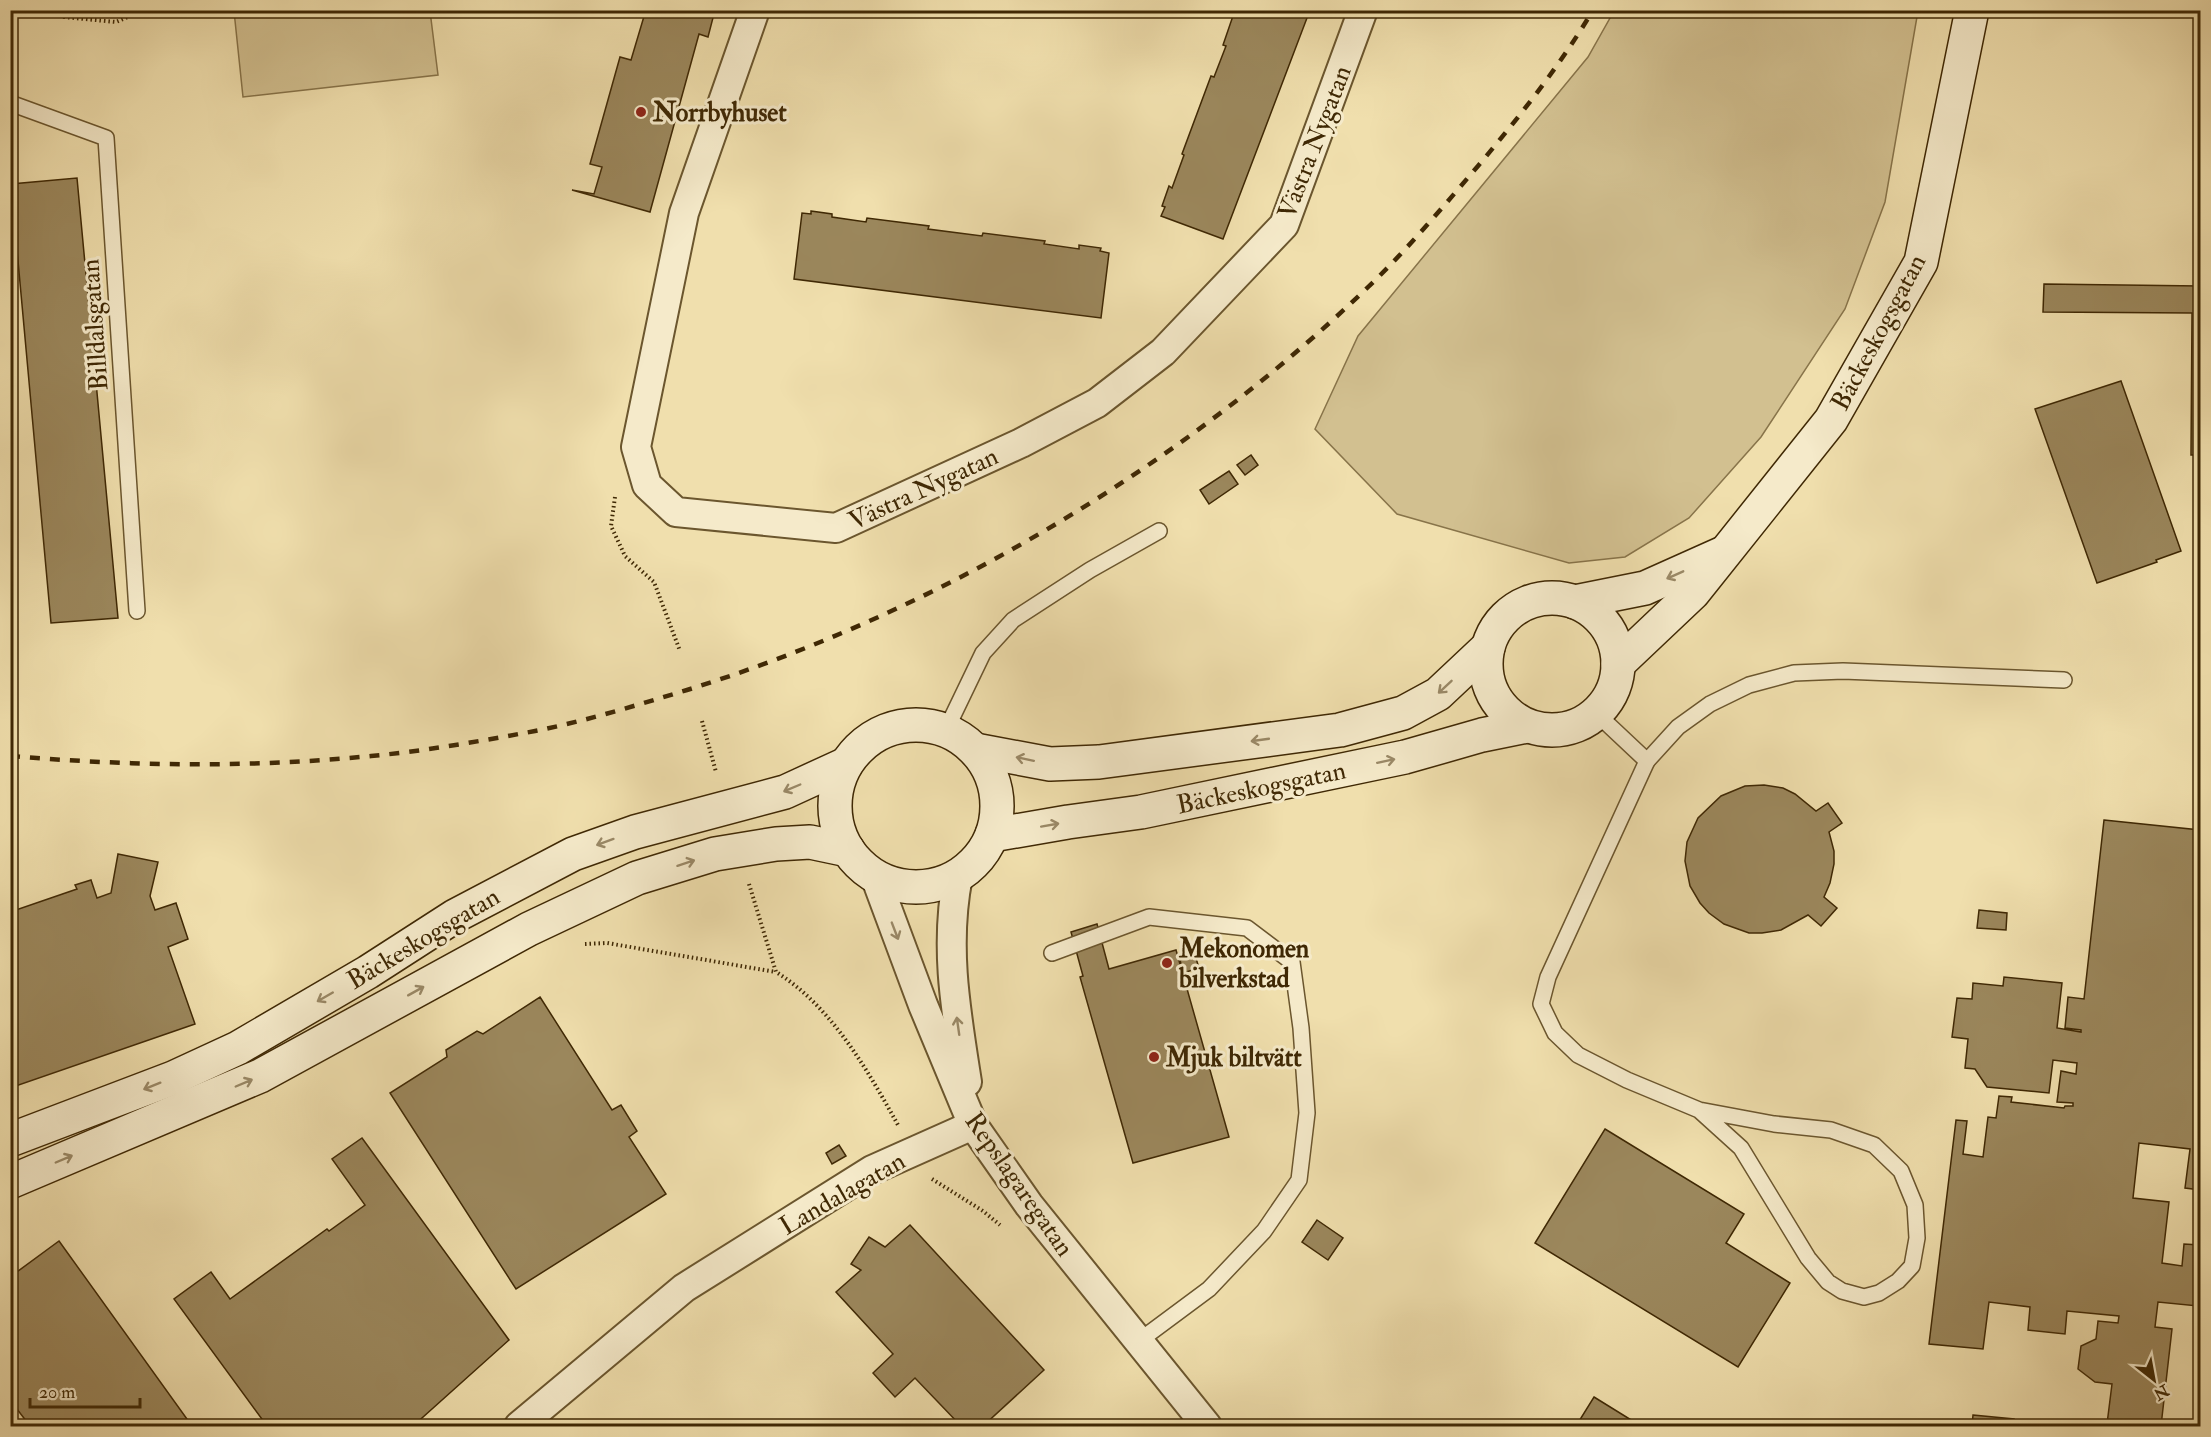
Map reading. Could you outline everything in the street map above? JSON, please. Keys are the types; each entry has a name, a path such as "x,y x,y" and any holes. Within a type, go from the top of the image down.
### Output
{"main road":[{"name":"Bäckeskogsgatan","path":"1618,664 1693,593 1831,420 1921,262 1972,10"},
{"name":"Bäckeskogsgatan","path":"1575,602 1645,588 1728,550"},
{"path":"1548,598 1562,598 1575,602 1598,616 1607,626 1617,651 1618,675 1610,696 1597,714 1587,721 1552,731 1527,726 1507,713 1492,694 1486,671 1488,647 1500,622 1521,605 1548,598"},
{"name":"Bäckeskogsgatan","path":"975,750 1050,764 1099,762 1340,730 1403,713 1438,694 1488,647"},
{"path":"918,724 946,730 962,738 975,750 985,762 997,790 998,805 992,835 979,858 958,876 925,887 891,884 874,876 855,861 836,823 834,808 839,777 846,764 865,742 890,729 918,724"},
{"name":"Bäckeskogsgatan","path":"992,835 1141,812 1405,757 1482,735 1527,726"},
{"name":"Bäckeskogsgatan","path":"10,1140 162,1082 238,1048 368,972 455,916 573,854 646,829 785,792 846,764"},
{"name":"Bäckeskogsgatan","path":"10,1182 260,1076 529,929 638,878 715,854 776,844 810,842 848,850"}],"street":[{"name":"Västra Nygatan","path":"755,10 684,213 636,447 647,485 676,512 836,528 1021,442 1096,403 1163,352 1284,225 1364,10"},
{"name":"Repslagaregatan","path":"874,876 923,1005 973,1125 1029,1205 1207,1426"},
{"path":"958,876 953,903 952,982 973,1125"},
{"name":"Landalagatan","path":"519,1426 684,1288 872,1170 973,1125"}],"lane":[{"name":"Billdalsgatan","path":"10,103 106,138 137,610"},
{"path":"946,730 983,653 1014,620 1090,570 1159,531"},
{"path":"1699,1110 1741,1148 1808,1258 1827,1282 1842,1291 1863,1297 1879,1293 1898,1281 1912,1266 1917,1238 1915,1205 1901,1171 1874,1145 1831,1130 1774,1124 1699,1110 1627,1080 1578,1055 1555,1033 1541,1004 1548,977 1647,761 1678,727 1710,704 1749,685 1794,673 1843,671 2064,680"},
{"path":"1597,714 1647,761"},
{"path":"1052,953 1149,917 1247,928 1292,962 1301,1028 1307,1113 1299,1180 1264,1231 1209,1289 1139,1341"}],"path":[{"path":"52,10 64,17 116,22 144,10"},
{"path":"636,447 616,494 611,526 625,556 654,582 680,651"},
{"path":"702,721 716,771"}],"shaded area":[{"path":"234,11 430,11 438,75 243,97"},
{"path":"1614,11 1918,11 1885,202 1845,309 1761,437 1689,518 1625,557 1569,563 1397,514 1315,429 1358,336 1588,57"}],"building":[{"name":"Norrbyhuset","path":"636,10 715,10 708,37 699,34 650,212 572,190 594,194 602,167 590,164 620,57 631,60 645,13"},
{"path":"1235,10 1310,10 1223,239 1161,216 1169,186 1172,188 1211,76 1214,77 1226,46 1223,45"},
{"path":"77,178 118,618 51,623 11,184"},
{"path":"811,211 866,222 867,218 982,236 983,233 1045,241 1044,244 1079,249 1079,245 1101,248 1100,251 1109,253 1101,318 794,279 802,213 811,214"},
{"path":"2044,284 2200,286 2200,455 2191,455 2192,313 2043,312"},
{"path":"2121,381 2181,551 2097,583 2035,409"},
{"path":"1251,455 1258,465 1245,475 1237,465"},
{"path":"1229,471 1238,484 1209,504 1200,490"},
{"path":"1764,785 1783,788 1795,794 1816,811 1828,803 1842,823 1829,832 1834,851 1834,864 1824,897 1837,908 1821,926 1808,915 1781,930 1749,933 1724,924 1709,913 1690,886 1685,861 1687,842 1698,818 1721,796 1745,786"},
{"path":"2104,820 2200,830 2200,1190 2185,1188 2190,1149 2139,1143 2133,1198 2169,1202 2162,1263 2182,1266 2184,1244 2200,1245 2198,1306 2158,1302 2155,1327 2172,1329 2161,1426 2107,1424 2112,1384 2095,1382 2078,1369 2081,1346 2096,1339 2098,1321 2118,1323 2119,1316 2067,1311 2065,1334 2028,1330 2030,1307 1989,1302 1983,1349 1929,1344 1956,1120 1967,1121 1963,1154 1983,1157 1988,1117 1996,1118 1999,1096 2012,1097 2011,1102 2064,1108 2073,1106 2073,1103 2057,1102 2061,1071 2076,1074 2077,1063 2053,1060 2049,1093 1987,1087 1975,1069 1965,1068 1968,1039 1952,1037 1957,998 1972,999 1973,983 2003,986 2004,977 2062,983 2057,1028 2081,1032 2081,1030 2065,1028 2068,997 2084,999"},
{"path":"118,854 158,862 150,896 155,910 176,903 188,939 168,947 195,1024 10,1088 10,912 77,889 75,885 91,880 97,898 111,893"},
{"path":"1979,910 2007,913 2006,930 1977,928"},
{"name":"Mjuk biltvätt","path":"1097,924 1109,969 1176,950 1229,1137 1133,1163 1080,977 1083,976 1071,932"},
{"path":"1195,955 1199,968 1183,973 1180,960"},
{"path":"540,997 612,1110 621,1105 637,1131 629,1137 666,1194 516,1289 390,1093 447,1057 446,1050 477,1031 483,1034"},
{"path":"1605,1129 1744,1214 1726,1243 1790,1283 1738,1367 1535,1243"},
{"path":"362,1138 509,1340 413,1426 267,1426 174,1299 211,1272 230,1299 327,1229 329,1231 365,1205 332,1159"},
{"path":"839,1145 846,1156 832,1164 826,1153"},
{"path":"1317,1220 1343,1238 1328,1260 1302,1242"},
{"path":"910,1225 1044,1370 983,1426 961,1426 915,1378 895,1397 873,1373 893,1354 836,1292 861,1270 851,1264 869,1237 885,1247"},
{"path":"59,1241 192,1426 30,1426 10,1400 10,1277"},
{"path":"1594,1397 1641,1426 1576,1426"},
{"path":"1973,1415 2014,1419 2013,1426 1972,1426"}],"railway":[{"path":"10,756 145,764 236,764 326,760 453,745 554,727 687,690 780,658 871,620 961,577 1049,528 1134,475 1215,417 1293,355 1381,275 1437,213 1538,91 1593,10"}],"place":[{"name":"Norrbyhuset","path":"641,112"},
{"name":"Mekonomen bilverkstad","path":"1167,963"},
{"name":"Mjuk biltvätt","path":"1154,1057"}]}
